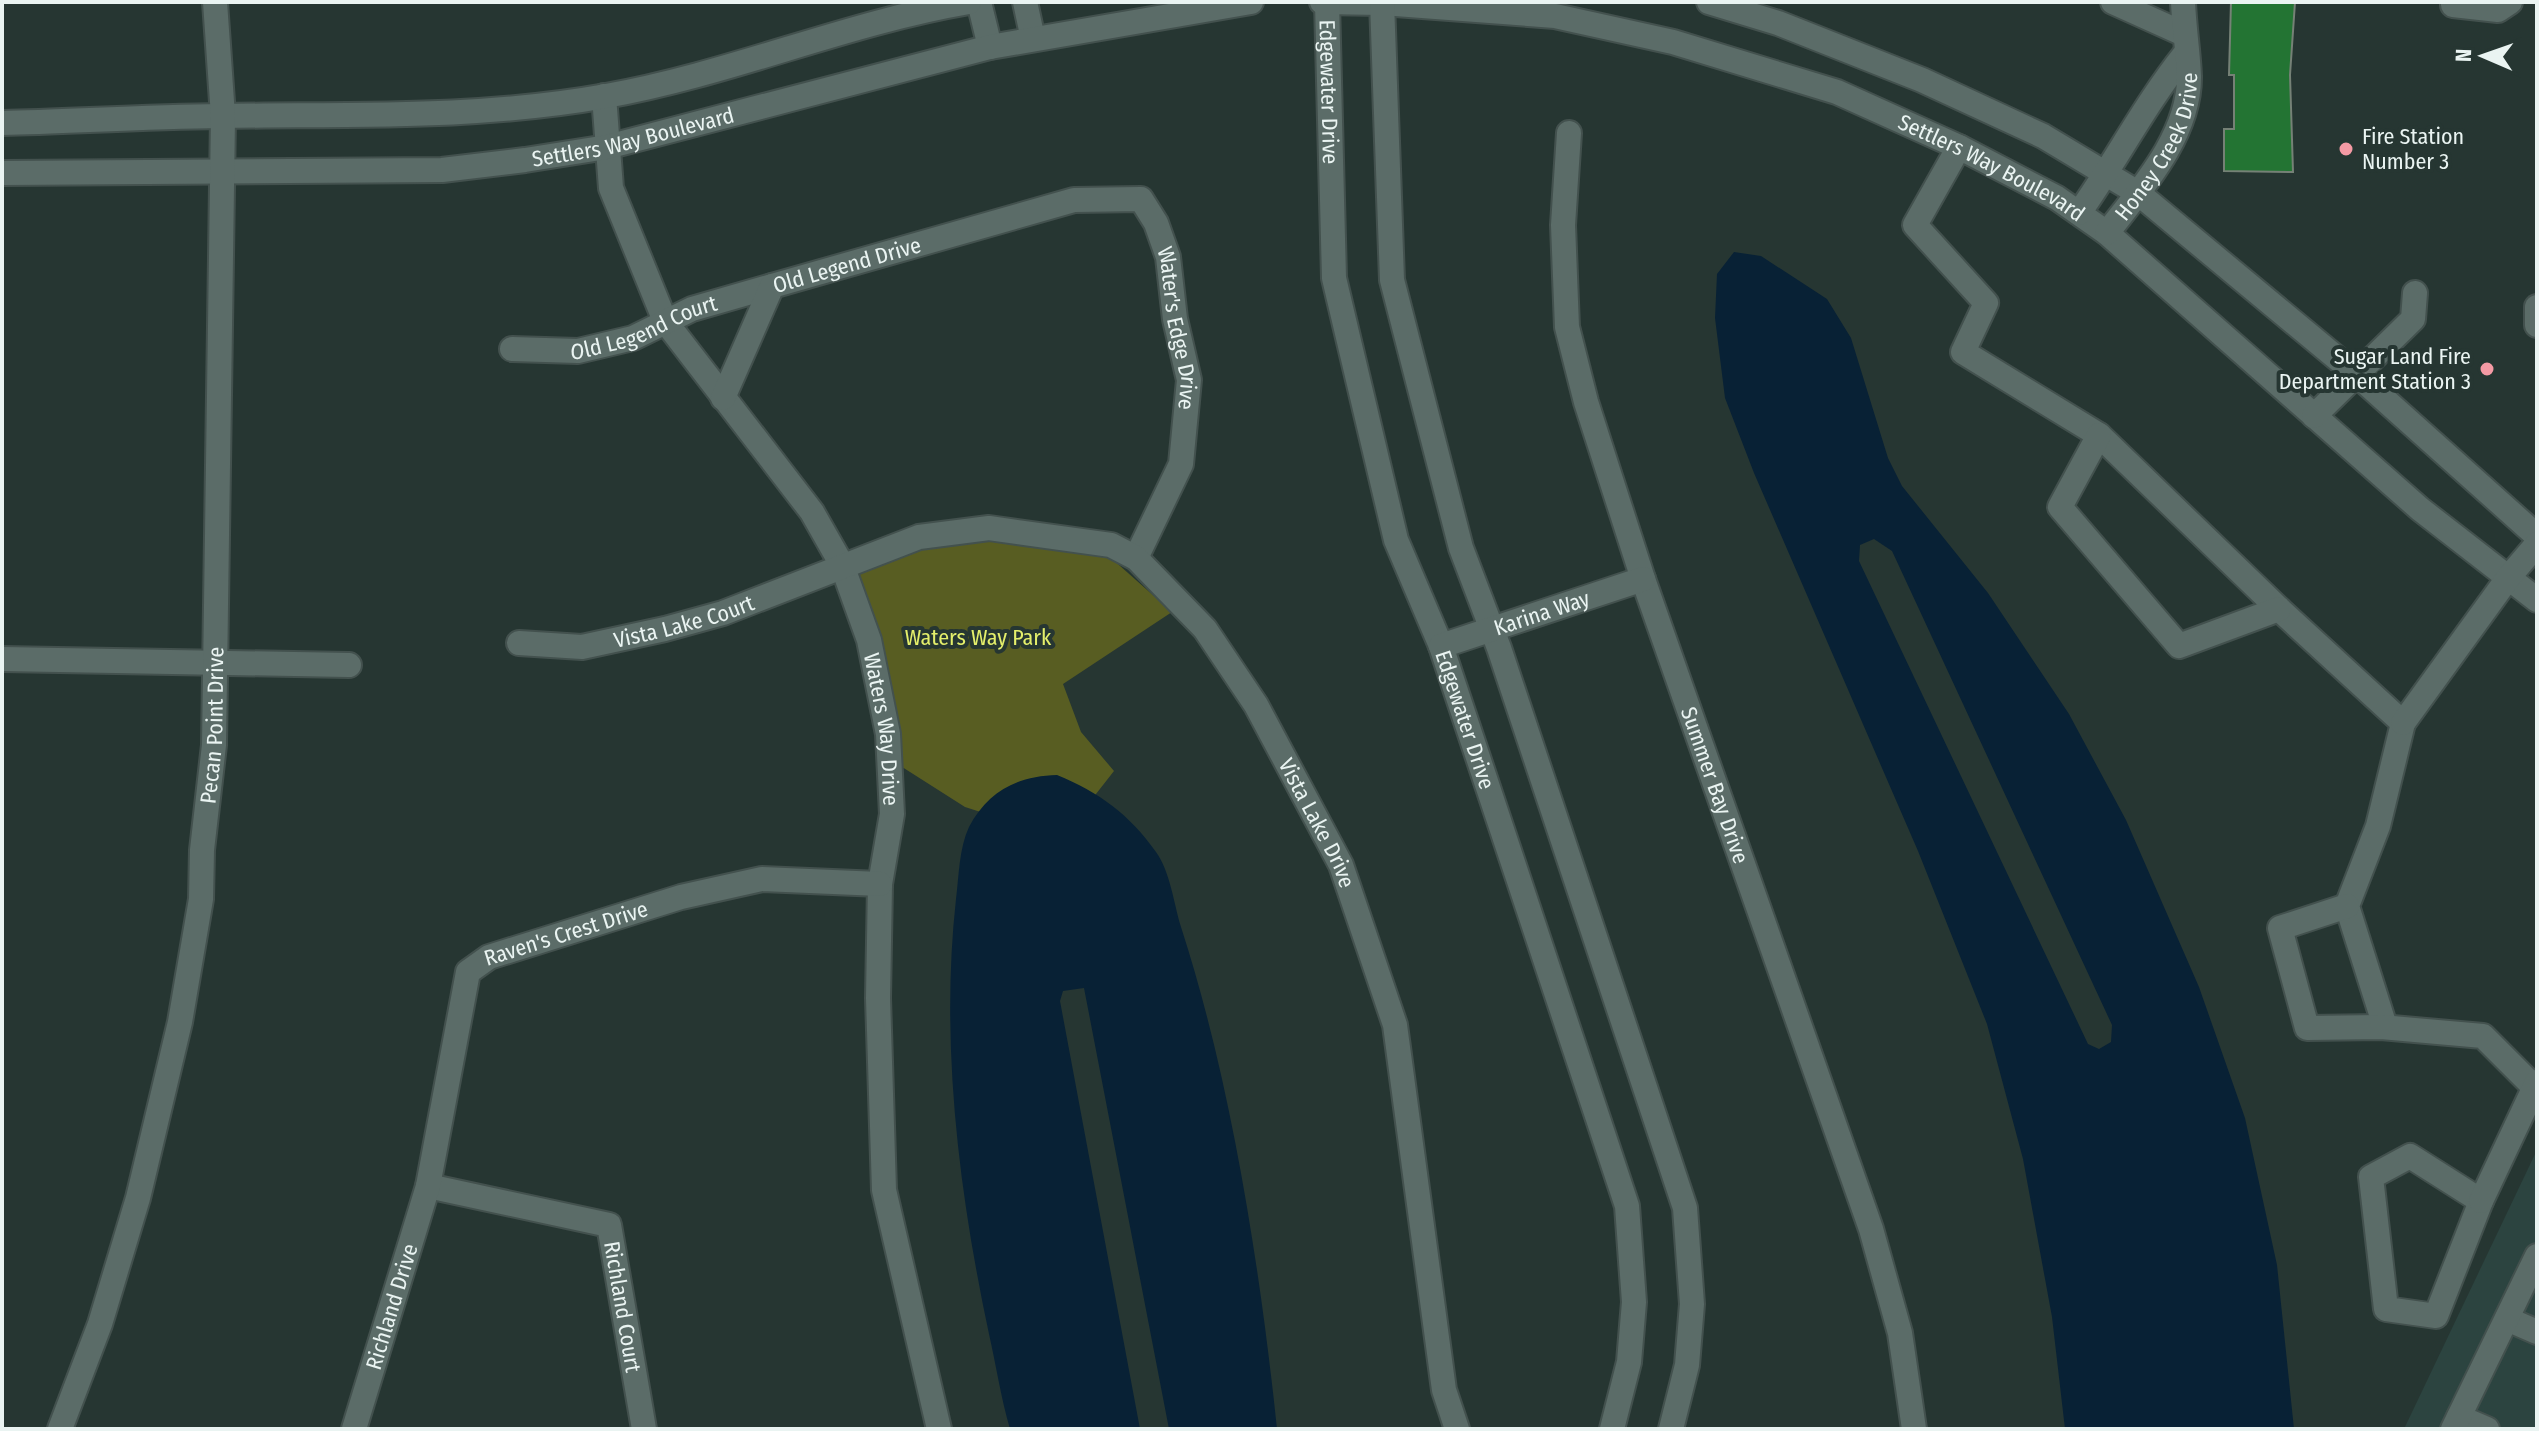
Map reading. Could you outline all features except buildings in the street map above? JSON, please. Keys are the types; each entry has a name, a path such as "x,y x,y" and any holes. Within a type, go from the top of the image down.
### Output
{"street":[{"name":"Pecan Point Drive","path":"60,1429 118,1265 180,1022 201,899 202,850 214,745 223,116 215,2"},
{"name":"Settlers Way Boulevard","path":"2,123 223,116 458,114 604,96 667,83 912,12 969,2"},
{"path":"979,2 990,47"},
{"path":"1025,2 1033,39"},
{"name":"Settlers Way Boulevard","path":"2,173 221,169 442,170 607,147 792,102 990,47 1251,2"},
{"name":"Settlers Way Boulevard","path":"1325,2 1382,2 1555,16 1673,42 1837,92 1959,147 2057,198 2107,233 2420,509 2537,600"},
{"name":"Edgewater Drive","path":"1325,2 1334,278 1396,540 1441,646 1627,1206 1634,1302 1629,1362 1612,1429"},
{"path":"1382,2 1392,280 1461,548 1492,629 1685,1208 1692,1304 1687,1365 1671,1429"},
{"name":"Settlers Way Boulevard","path":"1709,2 1778,23 1922,80 2043,136 2138,193 2356,374 2537,536"},
{"path":"2113,2 2184,44"},
{"name":"Honey Creek Drive","path":"2107,233 2138,193 2184,117 2189,74 2184,44 2183,2"},
{"path":"2453,2 2453,5 2498,10 2510,2"},
{"name":"Honey Creek Drive","path":"2079,213 2107,174 2184,44"},
{"name":"Waters Way Drive","path":"604,96 611,188 665,321 812,512 842,565 869,640 888,734 892,814 880,884 878,998 884,1190 939,1429"},
{"name":"Summer Bay Drive","path":"1569,133 1563,225 1567,327 1586,402 1643,579 1871,1229 1900,1333 1914,1429"},
{"path":"1959,147 1915,225 1986,303 1963,352 2099,435 2279,609 2403,723"},
{"name":"Water's Edge Drive","path":"1039,210 1074,200 1141,199 1156,223 1168,257 1175,319 1189,380 1181,464 1136,558"},
{"name":"Old Legend Drive","path":"723,398 772,286 1039,210"},
{"name":"Old Legend Court","path":"512,349 578,351 633,338 692,309 772,286"},
{"path":"2314,416 2413,319 2415,293"},
{"path":"2537,307 2537,325"},
{"path":"2099,435 2060,507 2179,646 2279,609"},
{"name":"Vista Lake Drive","path":"842,565 919,537 989,528 1111,545 1136,558 1205,629 1248,692 1341,865 1395,1025 1444,1390 1457,1429"},
{"path":"2381,1027 2383,1020 2347,906 2378,826 2403,723 2508,578 2537,544"},
{"name":"Vista Lake Court","path":"519,643 582,647 665,629 723,613 842,565"},
{"name":"Karina Way","path":"1441,646 1643,579"},
{"path":"2,659 349,665"},
{"name":"Raven's Crest Drive","path":"428,1186 468,972 489,957 681,897 762,879 880,884"},
{"path":"2347,906 2280,928 2307,1028 2381,1027 2483,1036 2536,1085 2481,1201 2436,1316 2386,1309 2371,1177 2410,1156 2481,1201"},
{"name":"Richland Drive","path":"354,1429 428,1186"},
{"name":"Richland Court","path":"428,1186 609,1225 644,1429"},
{"path":"2487,1429 2456,1423 2537,1256"},
{"path":"2507,1319 2537,1332"}],"shaded area":[{"path":"1734,252 1761,256 1827,299 1851,338 1888,458 1902,486 1988,593 2069,714 2126,820 2199,987 2245,1118 2277,1265 2294,1429 2065,1429 2052,1317 2023,1159 1987,1024 1918,851 1754,473 1725,398 1715,318 1717,274","holes":["1874,539 1892,551 2112,1025 2111,1042 2099,1049 2088,1044 1859,561 1860,545"]},
{"path":"1057,775 1087,789 1124,816 1156,852 1168,878 1199,986 1229,1111 1262,1304 1277,1429 1169,1429 1084,988 1063,991 1060,1001 1140,1429 1010,1429 978,1281 961,1172 952,1063 952,953 960,862 969,827 985,804 1006,788 1029,778"},
{"path":"2537,1150 2537,1429 2404,1429"}],"green space":[{"name":"Waters Way Park","path":"993,540 1110,557 1172,612 1063,684 1081,732 1114,771 1085,808 993,816 965,807 899,765 856,569 925,546"}],"place":[{"name":"Fire Station Number 3","path":"2346,149"},
{"name":"Sugar Land Fire Department Station 3","path":"2487,369"}]}
